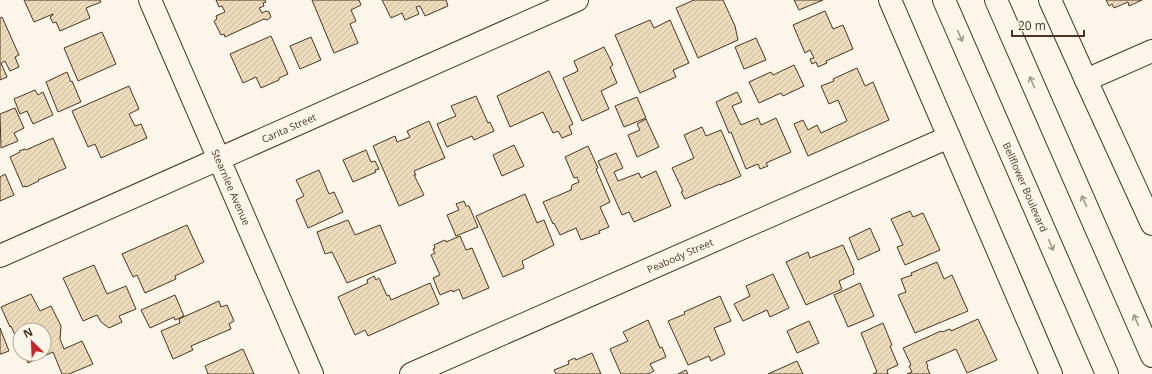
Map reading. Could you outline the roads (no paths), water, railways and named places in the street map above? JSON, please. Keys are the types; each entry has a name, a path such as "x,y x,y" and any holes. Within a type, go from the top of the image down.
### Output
{"street":[{"name":"Stearnlee Avenue","path":"150,0 312,374"},
{"name":"Carita Street","path":"0,256 577,0"},
{"path":"890,0 1052,374"},
{"name":"Bellflower Boulevard","path":"944,0 1107,374"},
{"path":"996,0 1152,356"},
{"path":"1050,0 1152,224"},
{"path":"1086,80 1152,51"},
{"name":"Peabody Street","path":"411,374 949,137"}]}
